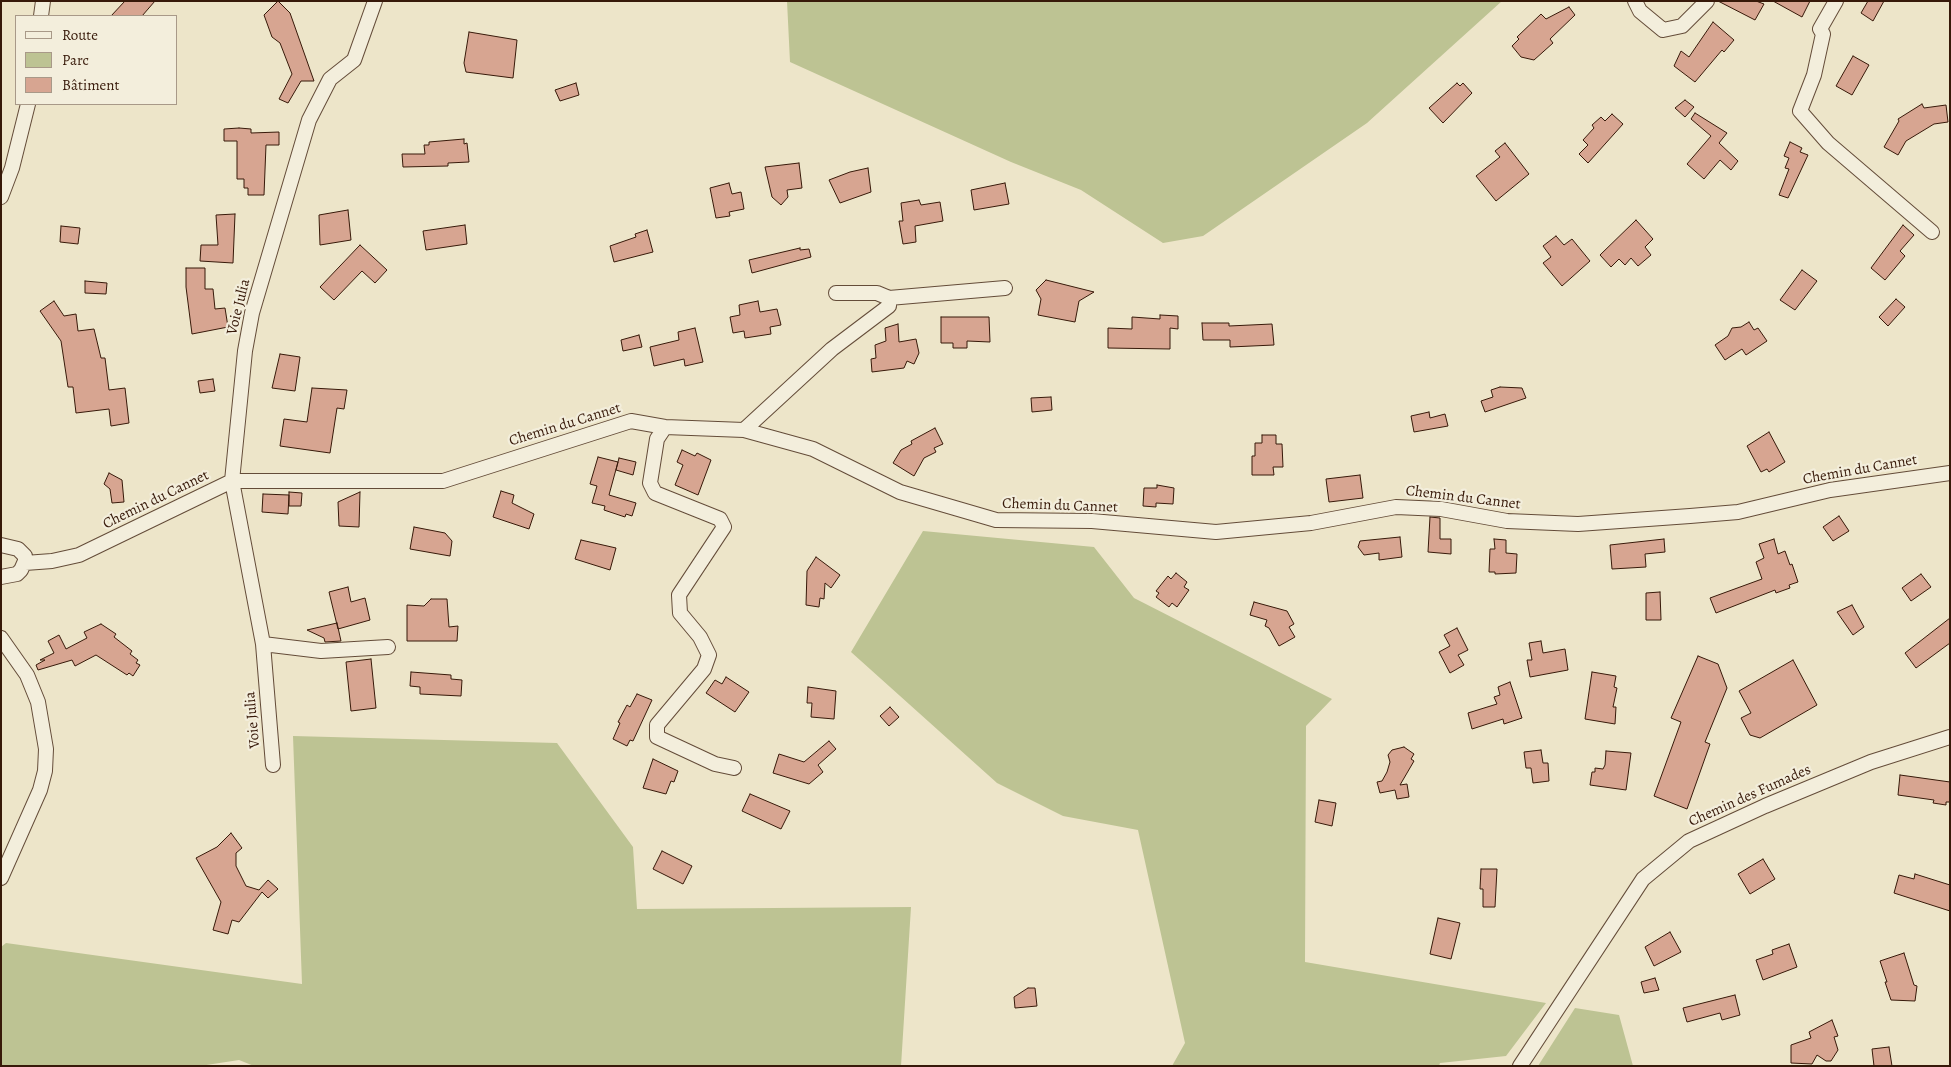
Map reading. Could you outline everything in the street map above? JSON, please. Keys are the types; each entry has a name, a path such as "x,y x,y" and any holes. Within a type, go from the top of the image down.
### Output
{"street":[{"path":"41,15 43,1"},
{"name":"Voie Julia","path":"273,765 263,644 232,481 245,351 252,313 309,120 330,79 354,60 375,1"},
{"path":"1635,1 1640,11 1663,30 1682,26 1707,1"},
{"path":"1836,1 1820,29 1824,34 1816,67 1800,111 1828,143 1932,232"},
{"path":"1,197 14,160 28,105"},
{"path":"836,293 877,293 889,298 1005,288"},
{"path":"744,430 832,349 889,306 889,298"},
{"name":"Chemin du Cannet","path":"25,563 52,561 79,555 232,481 443,481 631,421 665,427 744,430 813,449 900,492 996,520 1092,522 1216,532 1311,524 1396,507 1441,509 1507,521 1578,524 1690,516 1738,512 1830,490 1950,472"},
{"path":"665,427 657,439 650,483 655,493 720,519 724,527 679,594 680,613 700,636 709,655 704,669 657,725 657,737 715,764 734,768"},
{"path":"1,544 22,552 25,563 17,574 1,577"},
{"path":"1,638 28,675 38,702 46,749 45,771 40,790 1,878"},
{"path":"263,644 320,651 388,647"},
{"name":"Chemin des Fumades","path":"1520,1066 1644,879 1689,840 1764,806 1871,762 1950,737"}],"green space":[{"path":"787,1 1502,1 1367,123 1203,236 1163,243 1081,190 1011,162 790,62"},
{"path":"923,531 1094,547 1134,598 1332,699 1306,726 1305,962 1546,1003 1506,1056 1440,1063 1439,1066 1172,1066 1185,1043 1138,830 1063,816 997,783 851,652"},
{"path":"293,736 557,743 633,847 637,909 911,907 901,1066 254,1066 239,1060 200,1066 1,1066 1,947 6,943 302,984"},
{"path":"1575,1008 1619,1015 1633,1066 1538,1066"}],"building":[{"path":"125,1 155,1 143,15 112,15"},
{"path":"278,1 290,13 314,81 301,81 288,103 279,99 292,74 280,43 272,37 264,15"},
{"path":"1718,1 1756,1 1764,4 1755,20"},
{"path":"1773,1 1810,1 1802,17"},
{"path":"1868,1 1884,1 1873,21 1861,13"},
{"path":"1569,7 1575,15 1550,39 1553,43 1534,60 1521,57 1512,46 1519,39 1517,37 1541,14 1546,19"},
{"path":"1713,22 1734,40 1724,52 1722,50 1695,82 1674,66 1681,51 1689,57"},
{"path":"469,32 517,40 513,78 466,72 464,63"},
{"path":"1853,56 1869,65 1852,95 1836,86"},
{"path":"576,83 579,95 560,101 555,90"},
{"path":"1457,83 1460,86 1463,83 1472,93 1443,123 1429,108"},
{"path":"1685,100 1694,107 1685,117 1675,108"},
{"path":"1922,104 1924,108 1946,105 1948,122 1934,124 1906,141 1898,155 1884,147 1899,121 1898,119"},
{"path":"1695,113 1727,133 1719,143 1738,161 1731,170 1720,160 1704,179 1687,164 1711,136 1691,119"},
{"path":"1612,114 1623,124 1588,163 1579,154 1588,145 1583,140 1594,128 1592,125 1601,117 1605,121"},
{"path":"224,129 251,129 251,133 279,132 279,145 266,145 264,195 248,195 248,188 244,188 244,179 237,179 237,141 224,141"},
{"path":"464,139 464,144 467,143 469,162 448,163 448,166 403,167 402,154 425,154 424,145 429,145 429,142"},
{"path":"1790,142 1802,148 1800,152 1808,155 1788,198 1779,195 1789,169 1785,168 1789,158 1784,156"},
{"path":"1505,143 1529,174 1496,201 1476,176 1500,157 1495,151"},
{"path":"799,163 802,188 787,190 788,197 781,205 772,197 765,167"},
{"path":"868,168 871,192 840,203 829,180"},
{"path":"729,183 732,194 741,192 744,209 729,212 730,216 716,218 710,188"},
{"path":"1005,183 1009,204 974,210 971,190"},
{"path":"919,200 921,205 940,202 943,221 915,226 916,242 903,244 899,221 903,221 901,203"},
{"path":"348,210 351,240 320,245 319,215"},
{"path":"235,214 233,263 200,261 201,245 218,245 216,215"},
{"path":"1636,220 1653,239 1645,247 1651,255 1638,266 1631,258 1625,265 1619,259 1611,267 1600,255"},
{"path":"465,225 467,244 426,250 423,231"},
{"path":"1903,225 1914,235 1900,251 1905,256 1885,280 1871,268"},
{"path":"61,226 80,228 78,244 60,242"},
{"path":"647,230 653,252 614,262 610,246 636,237 635,234"},
{"path":"1556,236 1564,245 1572,239 1590,261 1562,286 1543,263 1551,257 1543,246"},
{"path":"360,245 387,270 375,283 362,271 334,300 320,287"},
{"path":"800,248 800,250 809,249 811,257 752,273 749,260"},
{"path":"186,268 205,268 205,289 213,289 215,309 225,308 228,327 192,334 186,287"},
{"path":"1802,270 1817,281 1795,310 1780,300"},
{"path":"1046,280 1094,292 1079,301 1075,322 1038,315 1041,299 1036,290"},
{"path":"85,281 107,283 106,294 85,293"},
{"path":"1896,299 1905,307 1888,326 1879,317"},
{"path":"54,301 64,316 76,314 78,331 94,329 101,358 105,358 109,390 125,388 129,423 111,426 109,409 76,413 73,387 68,387 61,341 40,311"},
{"path":"758,301 760,312 777,309 781,325 770,327 771,334 745,338 744,331 733,333 730,317 740,315 739,305"},
{"path":"1160,315 1178,316 1178,329 1170,328 1170,349 1108,348 1108,328 1132,329 1132,317 1160,319"},
{"path":"941,317 989,317 990,342 967,341 967,348 953,348 953,343 941,343"},
{"path":"1749,322 1754,330 1758,328 1767,341 1746,355 1742,349 1725,360 1715,345 1728,336 1732,328 1741,327"},
{"path":"1202,323 1229,323 1229,326 1272,324 1274,345 1230,347 1230,340 1203,340"},
{"path":"898,324 899,342 916,339 919,353 914,364 907,361 904,368 872,372 871,359 876,358 875,345 886,341 885,328"},
{"path":"695,328 703,362 685,366 684,359 654,366 650,347 679,340 678,332"},
{"path":"639,335 642,347 623,351 621,340"},
{"path":"280,354 300,357 295,391 272,388"},
{"path":"213,379 215,391 200,393 198,381"},
{"path":"1500,387 1522,388 1526,398 1485,412 1481,401 1493,397 1491,390"},
{"path":"312,388 347,390 344,409 337,408 330,453 280,446 284,419 307,422"},
{"path":"1051,397 1052,410 1032,412 1031,398"},
{"path":"1429,412 1430,418 1445,414 1448,426 1414,432 1411,416"},
{"path":"935,428 943,444 934,448 936,452 924,458 914,476 893,463 901,450 912,444 911,441"},
{"path":"1769,432 1785,462 1769,472 1767,469 1761,472 1747,446"},
{"path":"1262,435 1276,435 1276,444 1282,444 1283,467 1273,467 1274,475 1252,475 1252,456 1255,456 1255,443 1262,443"},
{"path":"682,450 695,456 697,453 711,460 698,495 675,485 683,465 677,462"},
{"path":"598,457 618,462 609,495 636,503 632,516 626,514 625,517 604,510 605,506 592,503 597,486 590,484"},
{"path":"619,458 636,462 633,475 616,470"},
{"path":"109,473 122,480 124,502 112,503 110,489 104,484"},
{"path":"1360,475 1363,498 1329,502 1326,479"},
{"path":"1157,485 1174,488 1173,504 1156,503 1156,507 1143,506 1144,488 1157,488"},
{"path":"501,491 514,495 512,503 534,514 529,529 493,517"},
{"path":"289,492 302,493 301,506 289,506"},
{"path":"360,492 359,527 339,526 338,502"},
{"path":"263,494 289,495 288,514 262,512"},
{"path":"1839,516 1849,531 1833,541 1823,527"},
{"path":"1430,517 1440,518 1440,539 1451,539 1451,554 1428,552"},
{"path":"414,527 445,533 452,541 450,556 410,549"},
{"path":"1400,537 1402,557 1379,560 1379,553 1364,555 1358,547 1360,541"},
{"path":"1494,539 1506,540 1506,553 1517,554 1516,573 1495,574 1495,572 1489,572 1490,549 1495,549"},
{"path":"1664,539 1665,552 1645,554 1646,567 1612,569 1610,545"},
{"path":"1774,539 1778,554 1785,551 1798,582 1789,585 1790,588 1776,593 1775,590 1716,613 1710,598 1762,579 1756,562 1764,558 1759,544"},
{"path":"581,540 616,548 610,570 575,559"},
{"path":"816,557 840,575 831,588 825,583 824,599 820,598 819,607 806,605 807,571"},
{"path":"1176,573 1187,582 1184,587 1189,590 1177,607 1172,603 1169,607 1156,597 1159,593 1156,591 1168,576 1171,579"},
{"path":"1921,574 1931,587 1911,601 1902,588"},
{"path":"348,587 351,602 365,598 370,620 338,629 329,592"},
{"path":"1660,592 1661,620 1646,620 1646,593"},
{"path":"431,599 447,599 449,627 458,626 457,641 407,641 407,605 424,606"},
{"path":"1254,602 1287,611 1294,624 1289,627 1295,637 1279,646 1269,628 1265,626 1267,620 1250,615"},
{"path":"1852,605 1864,627 1853,635 1837,612"},
{"path":"1950,618 1950,643 1916,668 1905,653"},
{"path":"337,623 341,641 325,642 324,638 307,630"},
{"path":"101,624 116,634 114,637 132,651 130,654 138,660 136,663 140,665 133,676 129,673 127,675 96,655 75,666 72,660 38,670 36,665 45,660 40,660 54,653 48,641 59,635 66,649 87,638 84,632"},
{"path":"1457,628 1468,650 1458,655 1464,665 1450,673 1439,652 1450,646 1444,635"},
{"path":"1541,641 1543,653 1565,649 1568,670 1530,677 1527,660 1532,660 1529,643"},
{"path":"1698,656 1718,664 1727,688 1705,742 1710,744 1687,809 1654,796 1681,722 1671,718"},
{"path":"371,659 376,708 351,711 346,662"},
{"path":"1793,660 1817,705 1760,738 1750,735 1741,718 1751,713 1739,691"},
{"path":"411,672 451,675 451,679 462,680 461,696 420,694 420,687 410,686"},
{"path":"1592,672 1616,676 1614,687 1617,688 1613,707 1616,707 1615,724 1585,719"},
{"path":"726,677 749,692 735,712 706,693 715,680 722,684"},
{"path":"1510,682 1522,718 1504,724 1503,719 1472,729 1468,713 1497,704 1494,697 1500,695 1498,687"},
{"path":"808,687 836,691 834,719 811,717 812,703 807,703"},
{"path":"637,694 652,700 633,741 630,740 627,746 613,739 620,723 618,722 627,705 630,707"},
{"path":"890,707 899,717 889,726 880,716"},
{"path":"829,741 836,749 818,765 823,772 809,784 773,773 779,754 804,762"},
{"path":"1404,747 1414,754 1411,759 1414,761 1400,785 1407,784 1409,797 1397,799 1395,790 1380,793 1377,782 1382,781 1387,772 1390,762 1388,755 1392,750"},
{"path":"1541,750 1543,763 1548,763 1549,781 1533,783 1531,768 1526,768 1524,752"},
{"path":"1606,751 1631,753 1626,790 1590,785 1592,772 1595,772 1595,768 1603,769 1605,765"},
{"path":"653,759 678,771 674,782 671,781 666,794 643,788"},
{"path":"1900,775 1950,782 1950,802 1946,802 1946,805 1933,803 1934,800 1898,795"},
{"path":"750,794 790,811 781,829 742,811"},
{"path":"1319,800 1336,803 1332,826 1315,822"},
{"path":"231,833 242,848 236,853 236,866 246,886 259,890 268,880 278,889 268,898 262,892 239,922 232,920 228,934 213,930 221,902 196,858 217,847"},
{"path":"662,851 692,866 683,884 653,869"},
{"path":"1763,859 1775,879 1750,894 1738,874"},
{"path":"1481,869 1497,869 1495,907 1483,907 1483,889 1480,889"},
{"path":"1915,874 1950,885 1950,911 1894,893 1899,875 1914,879"},
{"path":"1438,918 1460,923 1451,959 1430,954"},
{"path":"1670,932 1681,952 1654,966 1645,947"},
{"path":"1789,944 1797,967 1763,980 1756,960 1773,954 1772,950"},
{"path":"1904,953 1914,985 1917,986 1915,1001 1891,1000 1880,961"},
{"path":"1655,978 1659,990 1644,993 1641,982"},
{"path":"1028,988 1035,988 1037,1006 1015,1008 1014,997"},
{"path":"1735,995 1740,1015 1722,1020 1720,1013 1687,1022 1683,1008"},
{"path":"1832,1020 1838,1036 1834,1037 1838,1050 1831,1061 1826,1061 1817,1055 1812,1064 1791,1063 1791,1045 1811,1038 1809,1032"},
{"path":"1889,1047 1892,1066 1874,1066 1872,1049"}]}
